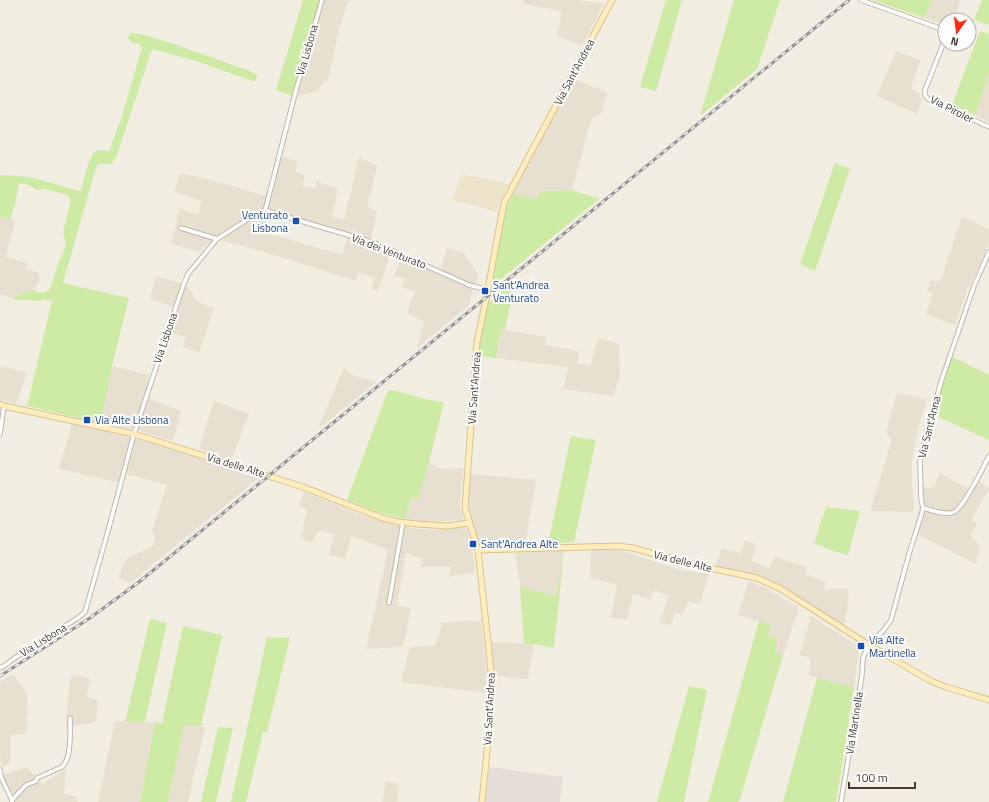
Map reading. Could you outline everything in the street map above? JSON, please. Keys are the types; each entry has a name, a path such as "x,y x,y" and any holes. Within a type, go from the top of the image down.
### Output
{"street":[{"name":"Via Lisbona","path":"0,668 15,657 75,621 85,612 134,434 183,286 188,274 217,239 256,214 265,211 296,90 322,0"},
{"name":"Via Sant'Andrea","path":"482,802 492,682 478,550 465,508 477,342 504,202 612,0"},
{"path":"860,0 937,27"},
{"name":"Via Piroler","path":"940,52 925,90 925,95 928,99 938,104 989,127"},
{"name":"Via dei Venturato","path":"265,211 280,214 375,243 469,285 488,290"},
{"path":"182,228 217,239"},
{"name":"Via Sant'Anna","path":"869,645 883,631 891,620 923,508 921,499 920,458 941,382 974,286 989,252"},
{"path":"0,434 2,405"},
{"name":"Via delle Alte","path":"2,405 134,434 303,487 382,518 403,522 447,526 469,523"},
{"path":"923,508 943,513 954,512 963,503 989,456"},
{"path":"389,603 403,522"},
{"name":"Via delle Alte","path":"478,550 618,546 633,548 700,566 757,578 781,589 869,645 931,680 946,687 989,700"},
{"name":"Via Martinella","path":"842,802 860,690 863,658 869,645"},
{"path":"0,770 1,777 12,801 26,785 36,781 37,778 62,767 66,762 69,751 70,718"}],"shaded area":[{"path":"320,0 349,0 339,30 328,81 324,81 318,91 292,96 311,29"},
{"path":"524,0 578,0 604,4 582,45 557,36 562,11 523,4"},
{"path":"932,0 960,0 956,12 937,12 937,22 924,18"},
{"path":"896,51 920,60 911,88 919,93 922,99 917,114 877,96"},
{"path":"989,75 989,122 975,115"},
{"path":"573,78 607,93 601,113 591,120 572,190 541,191 538,199 513,194"},
{"path":"280,156 298,161 295,172 305,175 302,186 315,189 316,181 338,189 332,216 344,220 359,157 377,166 367,207 377,212 371,238 392,249 378,291 371,289 374,277 358,273 356,281 214,238 199,252 171,244 180,209 198,215 202,201 174,192 180,173 204,178 266,196","holes":["267,212 348,235 342,255 263,233"]},
{"path":"461,174 509,184 496,212 453,200"},
{"path":"0,216 15,220 6,257 28,263 25,268 39,273 39,282 34,288 11,298 0,294"},
{"path":"962,216 989,230 989,243 981,263 967,290 955,325 926,314 933,294 927,291 931,280 940,282"},
{"path":"447,248 464,253 478,274 469,305 417,348 424,322 407,313 415,291 402,287 406,279 394,276 402,254 440,274"},
{"path":"156,276 186,285 198,302 214,308 199,353 183,347 186,337 167,332 174,307 150,299"},
{"path":"501,329 546,337 545,345 579,351 578,364 591,365 598,338 619,344 620,375 613,396 563,389 568,367 496,358"},
{"path":"0,366 27,373 16,404 0,399"},
{"path":"112,366 149,375 146,397 181,411 173,441 133,429 101,423"},
{"path":"344,367 351,375 376,382 318,429"},
{"path":"897,393 927,399 915,440 912,463 914,507 912,512 870,511 892,440 886,432"},
{"path":"214,401 249,414 231,460 199,449"},
{"path":"72,424 150,442 260,477 130,583 118,578 126,559 153,546 155,535 152,531 167,484 126,474 123,484 59,469"},
{"path":"429,462 441,469 463,468 460,506 463,519 433,522 405,519 411,497 418,499"},
{"path":"940,473 971,491 978,479 989,489 971,520 977,524 970,536 980,546 976,564 913,532 920,505 919,485 930,489 936,483"},
{"path":"470,474 536,480 525,545 496,546 479,542 468,505"},
{"path":"304,492 364,516 389,524 433,530 466,527 472,546 475,572 448,577 451,567 420,567 423,559 406,553 397,606 411,608 403,647 366,649 388,551 382,547 351,536 345,559 329,554 335,535 318,530 312,543 301,538 307,509 298,505"},
{"path":"744,541 756,544 752,561 769,569 774,557 807,567 805,574 826,582 824,590 849,588 844,628 769,581 742,571 715,567 722,548 741,553"},
{"path":"591,549 611,549 623,551 680,570 709,574 700,604 688,601 683,615 676,613 670,625 659,623 669,596 654,590 651,599 633,594 627,619 611,618 617,584 590,578"},
{"path":"564,551 556,596 520,587 515,553"},
{"path":"749,581 766,588 799,608 783,655 775,652 767,636 770,625 738,615"},
{"path":"811,616 861,648 858,653 854,687 809,676 811,658 800,655"},
{"path":"481,620 487,676 486,693 401,682 410,647 435,646 442,623"},
{"path":"491,642 534,644 528,679 495,676"},
{"path":"13,674 28,695 26,734 11,735 11,761 2,768 0,754 0,682"},
{"path":"71,674 91,679 86,697 98,700 96,722 66,727"},
{"path":"115,721 155,722 140,802 98,802"},
{"path":"184,725 205,727 188,802 168,802"},
{"path":"27,767 43,784 66,769 64,794 77,797 77,802 15,802 15,798 3,775"},
{"path":"489,767 563,777 560,802 486,802"},
{"path":"386,781 399,784 397,802 382,802"}],"green space":[{"path":"303,0 320,0 292,96 276,90"},
{"path":"666,0 682,0 656,91 640,87"},
{"path":"734,0 780,0 757,69 700,116"},
{"path":"873,0 932,0 924,18"},
{"path":"982,0 989,0 989,25 977,21 977,12"},
{"path":"980,31 989,34 989,75 975,115 952,105 972,52 977,52 977,39"},
{"path":"130,33 141,34 174,44 250,71 257,75 256,81 252,81 196,61 152,49 116,158 111,164 98,164 63,283 129,298 112,366 101,423 27,406 52,301 45,299 41,301 18,300 12,298 32,289 41,293 50,289 66,245 63,233 70,197 45,189 37,190 29,185 19,184 15,205 10,219 0,216 0,175 21,176 41,180 80,191 90,160 96,151 109,151 122,116 142,47 138,43 132,43 128,38"},
{"path":"835,163 850,169 815,271 800,264"},
{"path":"572,190 599,199 491,287 503,215 513,194 537,199 541,191"},
{"path":"515,281 505,330 501,329 496,358 479,356 479,347 487,304"},
{"path":"951,356 989,375 989,440 930,413 932,404"},
{"path":"388,390 444,402 418,499 411,497 405,519 377,512 347,500"},
{"path":"571,436 596,440 574,542 548,544"},
{"path":"826,507 860,511 848,555 814,543"},
{"path":"564,551 554,648 534,644 524,644 520,587 556,596"},
{"path":"150,619 167,623 145,722 125,722"},
{"path":"759,621 771,625 767,636 777,639 775,652 783,655 739,802 708,802"},
{"path":"183,626 222,635 201,726 184,725 168,802 140,802 155,722 162,723"},
{"path":"267,637 290,638 267,732 263,732 246,802 231,802"},
{"path":"817,678 854,687 836,802 783,802"},
{"path":"689,686 707,690 684,802 657,802"},
{"path":"218,727 233,728 216,802 201,802"}],"railway":[{"path":"0,676 90,618 139,582 849,0"}],"place":[{"name":"Venturato Lisbona","path":"296,221"},
{"name":"Sant'Andrea Venturato","path":"485,291"},
{"name":"Via Alte Lisbona","path":"87,420"},
{"name":"Sant'Andrea Alte","path":"473,544"},
{"name":"Via Alte Martinella","path":"861,646"}]}
